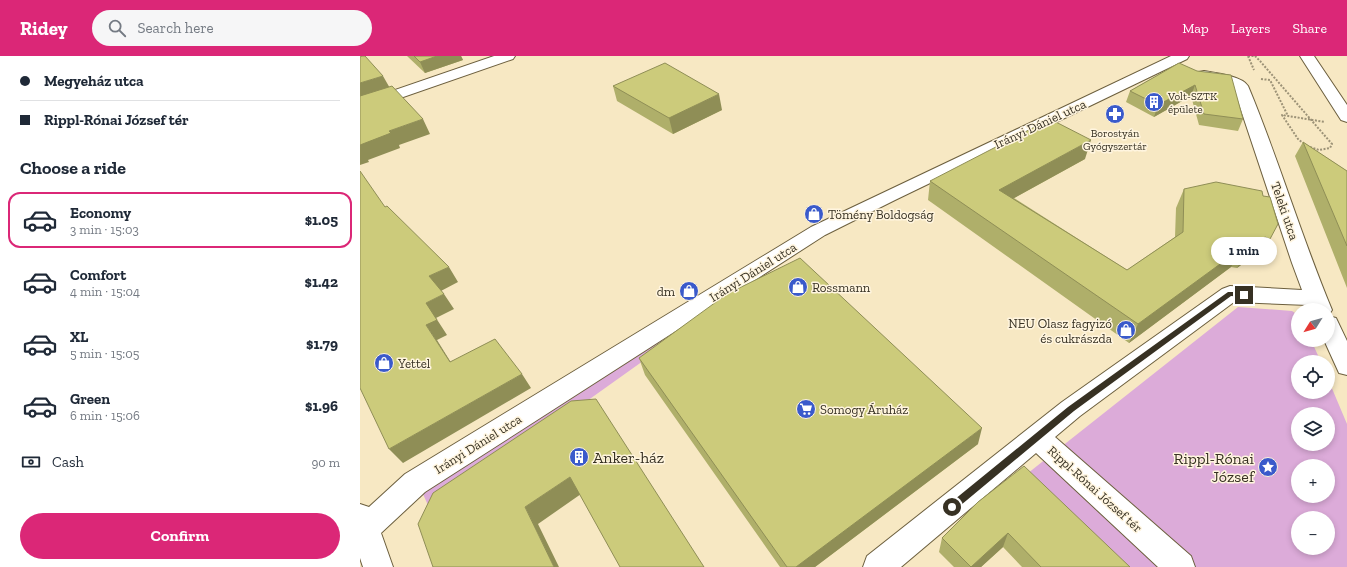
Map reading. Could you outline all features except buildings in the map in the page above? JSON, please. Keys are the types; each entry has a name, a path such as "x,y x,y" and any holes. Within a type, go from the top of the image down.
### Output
{"street":[{"path":"360,107 508,56"},
{"path":"1150,56 1174,60"},
{"path":"1307,56 1347,117"},
{"name":"Teleki utca","path":"1174,60 1190,72 1241,86 1251,111 1302,263 1319,303"},
{"name":"Irányi Dániel utca","path":"362,526 415,483 818,231 1174,60"},
{"name":"Rippl-Rónai József tér","path":"1180,567 1037,437 1071,409 1230,294 1310,303"},
{"path":"1335,339 1347,366"},
{"path":"878,567 1037,437"},
{"path":"362,526 378,567"}],"path":[{"path":"1248,56 1255,56 1260,61 1325,136 1332,144 1330,148 1319,150 1298,140 1281,114 1289,116 1325,122"},
{"path":"1270,80 1289,116"}],"shaded area":[{"path":"1238,307 1291,311 1291,347 1314,347 1318,355 1291,355 1291,399 1335,399 1335,396 1347,424 1347,567 1106,567 1018,481"},
{"path":"709,314 431,512 419,485 629,354"}],"place":[{"name":"Volt-SZTK épülete","path":"1154,102"},
{"name":"Borostyán Gyógyszertár","path":"1115,114"},
{"name":"Tömény Boldogság","path":"814,214"},
{"name":"Rossmann","path":"798,287"},
{"name":"dm","path":"689,291"},
{"name":"NEU Olasz fagyizó és cukrászda","path":"1126,330"},
{"name":"Yettel","path":"384,363"},
{"name":"Somogy Áruház","path":"806,409"},
{"name":"Anker-ház","path":"579,457"},
{"name":"Rippl-Rónai József","path":"1268,467"}],"route":[{"path":"952,507 1071,409 1132,364 1230,294 1244,295"}]}
